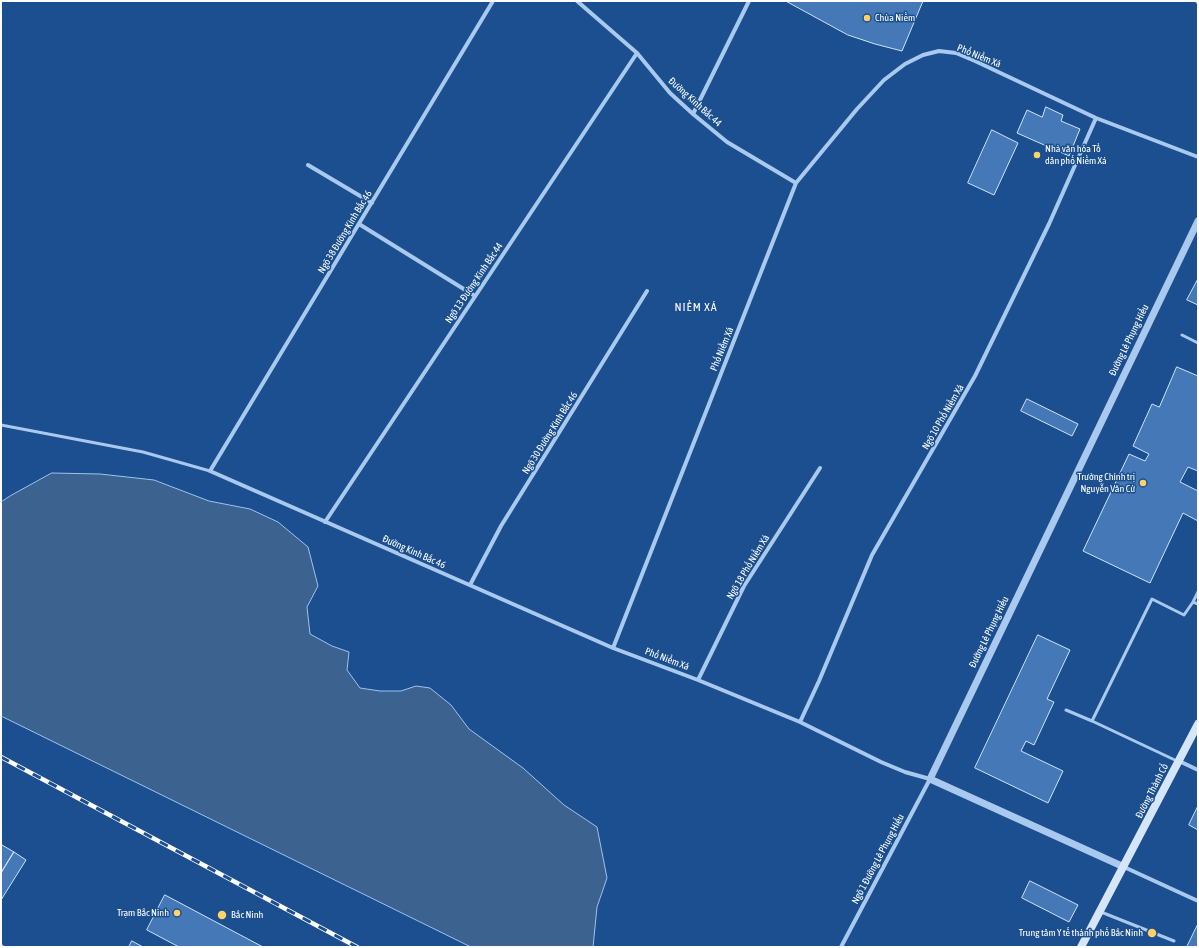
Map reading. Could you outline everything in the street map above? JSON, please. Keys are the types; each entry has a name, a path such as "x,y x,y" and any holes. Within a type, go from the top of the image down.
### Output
{"main road":[{"name":"Đường Thành Cổ","path":"1124,867 1198,724"},
{"path":"1081,947 1124,867"}],"street":[{"name":"Ngõ 38 Đường Kinh Bắc 46","path":"210,471 494,1"},
{"name":"Đường Kinh Bắc 44","path":"577,1 637,53 670,93 727,142 796,184"},
{"path":"694,114 749,1"},
{"name":"Phố Niềm Xá","path":"930,779 905,772 880,762 800,722 698,680 613,648 796,184 852,115 884,80 905,64 923,55 939,51 956,53 1096,118 1198,157"},
{"name":"Ngõ 13 Đường Kinh Bắc 44","path":"324,522 637,53"},
{"name":"Ngõ 10 Phố Niềm Xá","path":"800,722 819,681 872,555 975,376 1048,224 1096,118"},
{"path":"308,165 372,202"},
{"name":"Đường Lê Phụng Hiểu","path":"930,779 1198,221"},
{"path":"359,224 475,296"},
{"name":"Ngõ 30 Đường Kinh Bắc 46","path":"470,585 501,526 647,291"},
{"name":"Ngõ 18 Phố Niềm Xá","path":"698,680 744,586 820,468"},
{"name":"Đường Kinh Bắc 46","path":"210,471 613,648"},
{"path":"1178,761 1198,770"},
{"path":"930,779 1198,901"},
{"name":"Ngõ 1 Đường Lê Phụng Hiểu","path":"841,947 930,779"}],"lane":[{"path":"1182,335 1198,344"},
{"path":"1,425 143,452 210,471"},
{"path":"1092,721 1152,599 1184,615 1198,592"},
{"path":"1193,602 1198,604"},
{"path":"1066,710 1178,761"},
{"path":"1100,911 1174,941"}],"water":[{"path":"52,473 100,474 154,480 209,501 250,509 278,522 308,547 318,586 307,607 310,634 332,646 349,652 347,670 360,688 380,691 401,691 416,686 430,688 451,705 469,729 523,768 564,805 597,827 607,878 597,907 593,947 471,947 1,716 1,502"}],"building":[{"name":"Chùa Niềm","path":"786,1 923,1 902,51 848,35"},
{"path":"1046,107 1063,115 1061,121 1080,129 1069,156 1017,133 1027,110 1042,117"},
{"path":"992,130 1018,143 994,195 968,183"},
{"path":"1198,279 1198,305 1187,300"},
{"path":"1177,367 1198,376 1198,471 1188,467 1180,482 1198,491 1198,521 1183,513 1150,583 1083,551 1129,454 1145,461 1149,454 1133,446 1152,404 1159,407"},
{"path":"1027,399 1078,424 1072,436 1021,411"},
{"path":"1038,635 1070,650 1047,699 1054,702 1034,745 1026,741 1021,751 1063,771 1048,803 975,768"},
{"path":"1198,806 1198,830 1189,825"},
{"path":"2,845 14,852 1,873 1,846"},
{"path":"14,852 26,860 1,900 1,873"},
{"path":"1030,881 1078,905 1069,922 1022,898"},
{"name":"Trạm Bắc Ninh","path":"165,895 263,947 179,947 147,930"},
{"path":"1198,924 1198,947 1187,947"},
{"path":"132,941 143,947 129,947"}],"railway":[{"path":"1,757 357,947"}],"place":[{"name":"Chùa Niềm","path":"867,18"},
{"name":"Nhà văn hóa Tổ dân phố Niềm Xá","path":"1037,155"},
{"name":"Trường Chính trị Nguyễn Văn Cừ","path":"1143,483"},
{"name":"Trạm Bắc Ninh","path":"177,913"},
{"name":"Bắc Ninh","path":"222,915"},
{"name":"Trung tâm Y tế thành phố Bắc Ninh","path":"1152,933"}],"district":[{"name":"NIỀM XÁ","path":"696,307"}]}
